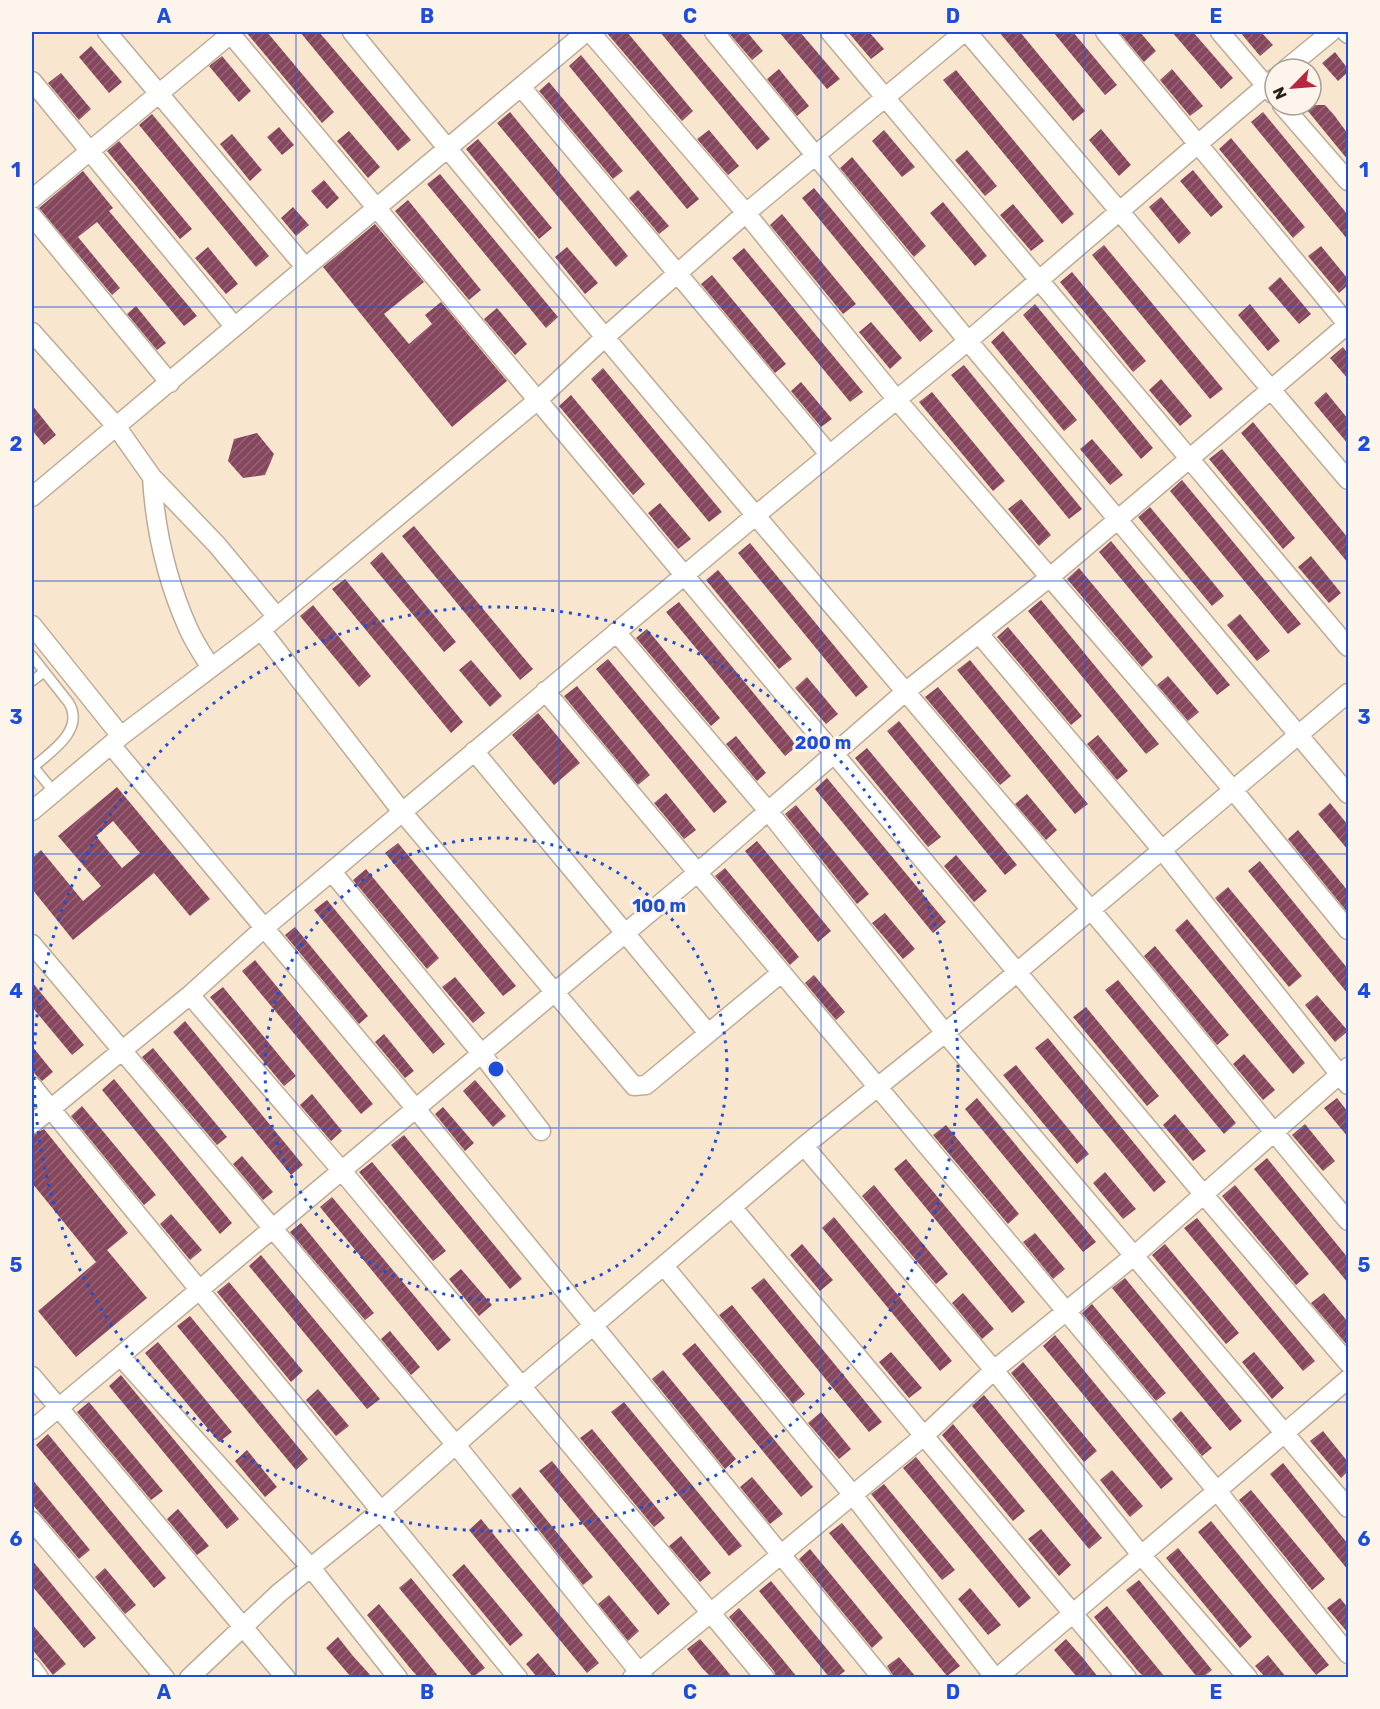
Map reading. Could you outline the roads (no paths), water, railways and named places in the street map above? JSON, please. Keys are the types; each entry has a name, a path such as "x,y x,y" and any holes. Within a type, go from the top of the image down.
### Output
{"street":[{"path":"107,32 305,267"},
{"path":"32,198 231,32 1204,1195 1348,1363"},
{"path":"352,32 754,516 1092,910 1273,1133 1348,1221"},
{"path":"32,496 170,383 446,147 588,32 746,213 897,400 1234,791 1348,930"},
{"path":"714,32 816,153 968,341 1348,794"},
{"path":"830,32 1348,647"},
{"path":"32,811 116,741 277,617 539,399 604,338 746,213 965,32 1271,387 1348,480"},
{"path":"32,1430 698,873 905,692 980,635 1050,577 1271,387 1348,324 1105,32"},
{"path":"1220,32 1263,77"},
{"path":"1301,57 1331,32"},
{"path":"32,81 88,152 234,326"},
{"path":"521,87 829,454"},
{"path":"32,1124 190,995 263,929 684,574 897,400 1199,145 1263,94"},
{"path":"1292,117 1348,181"},
{"path":"32,216 170,383"},
{"path":"32,332 116,426 152,477 217,545 277,617"},
{"path":"152,477 158,529 172,584 188,629 211,668"},
{"path":"32,625 116,741 263,929 416,1109 594,1325 779,1556 882,1677"},
{"path":"261,630 403,813 634,1086 646,1085 781,973"},
{"path":"616,632 769,812 945,1033 1348,1508"},
{"path":"32,944 271,1230 456,1445 638,1675 709,1611 925,1435 994,1370 1135,1256 1273,1133 1346,1076 1162,850 980,635"},
{"path":"545,691 1218,1492 1348,1654"},
{"path":"189,1677 244,1625 382,1510 522,1386 732,1207 876,1086 945,1033 1348,693"},
{"path":"474,751 708,1033"},
{"path":"332,872 481,1053 541,1131"},
{"path":"190,995 342,1171 765,1677"},
{"path":"32,1086 518,1677"},
{"path":"804,1146 994,1370 1142,1556 1248,1677"},
{"path":"732,1207 1127,1677"},
{"path":"664,1266 852,1495 996,1677 1073,1615 1348,1379"},
{"path":"121,1357 312,1569 398,1677"},
{"path":"32,1376 286,1677"},
{"path":"32,1521 165,1677"},
{"path":"32,1668 39,1677"}],"lane":[{"path":"32,656 74,711 72,730 32,767 55,794"},
{"path":"32,681 44,672"}]}
